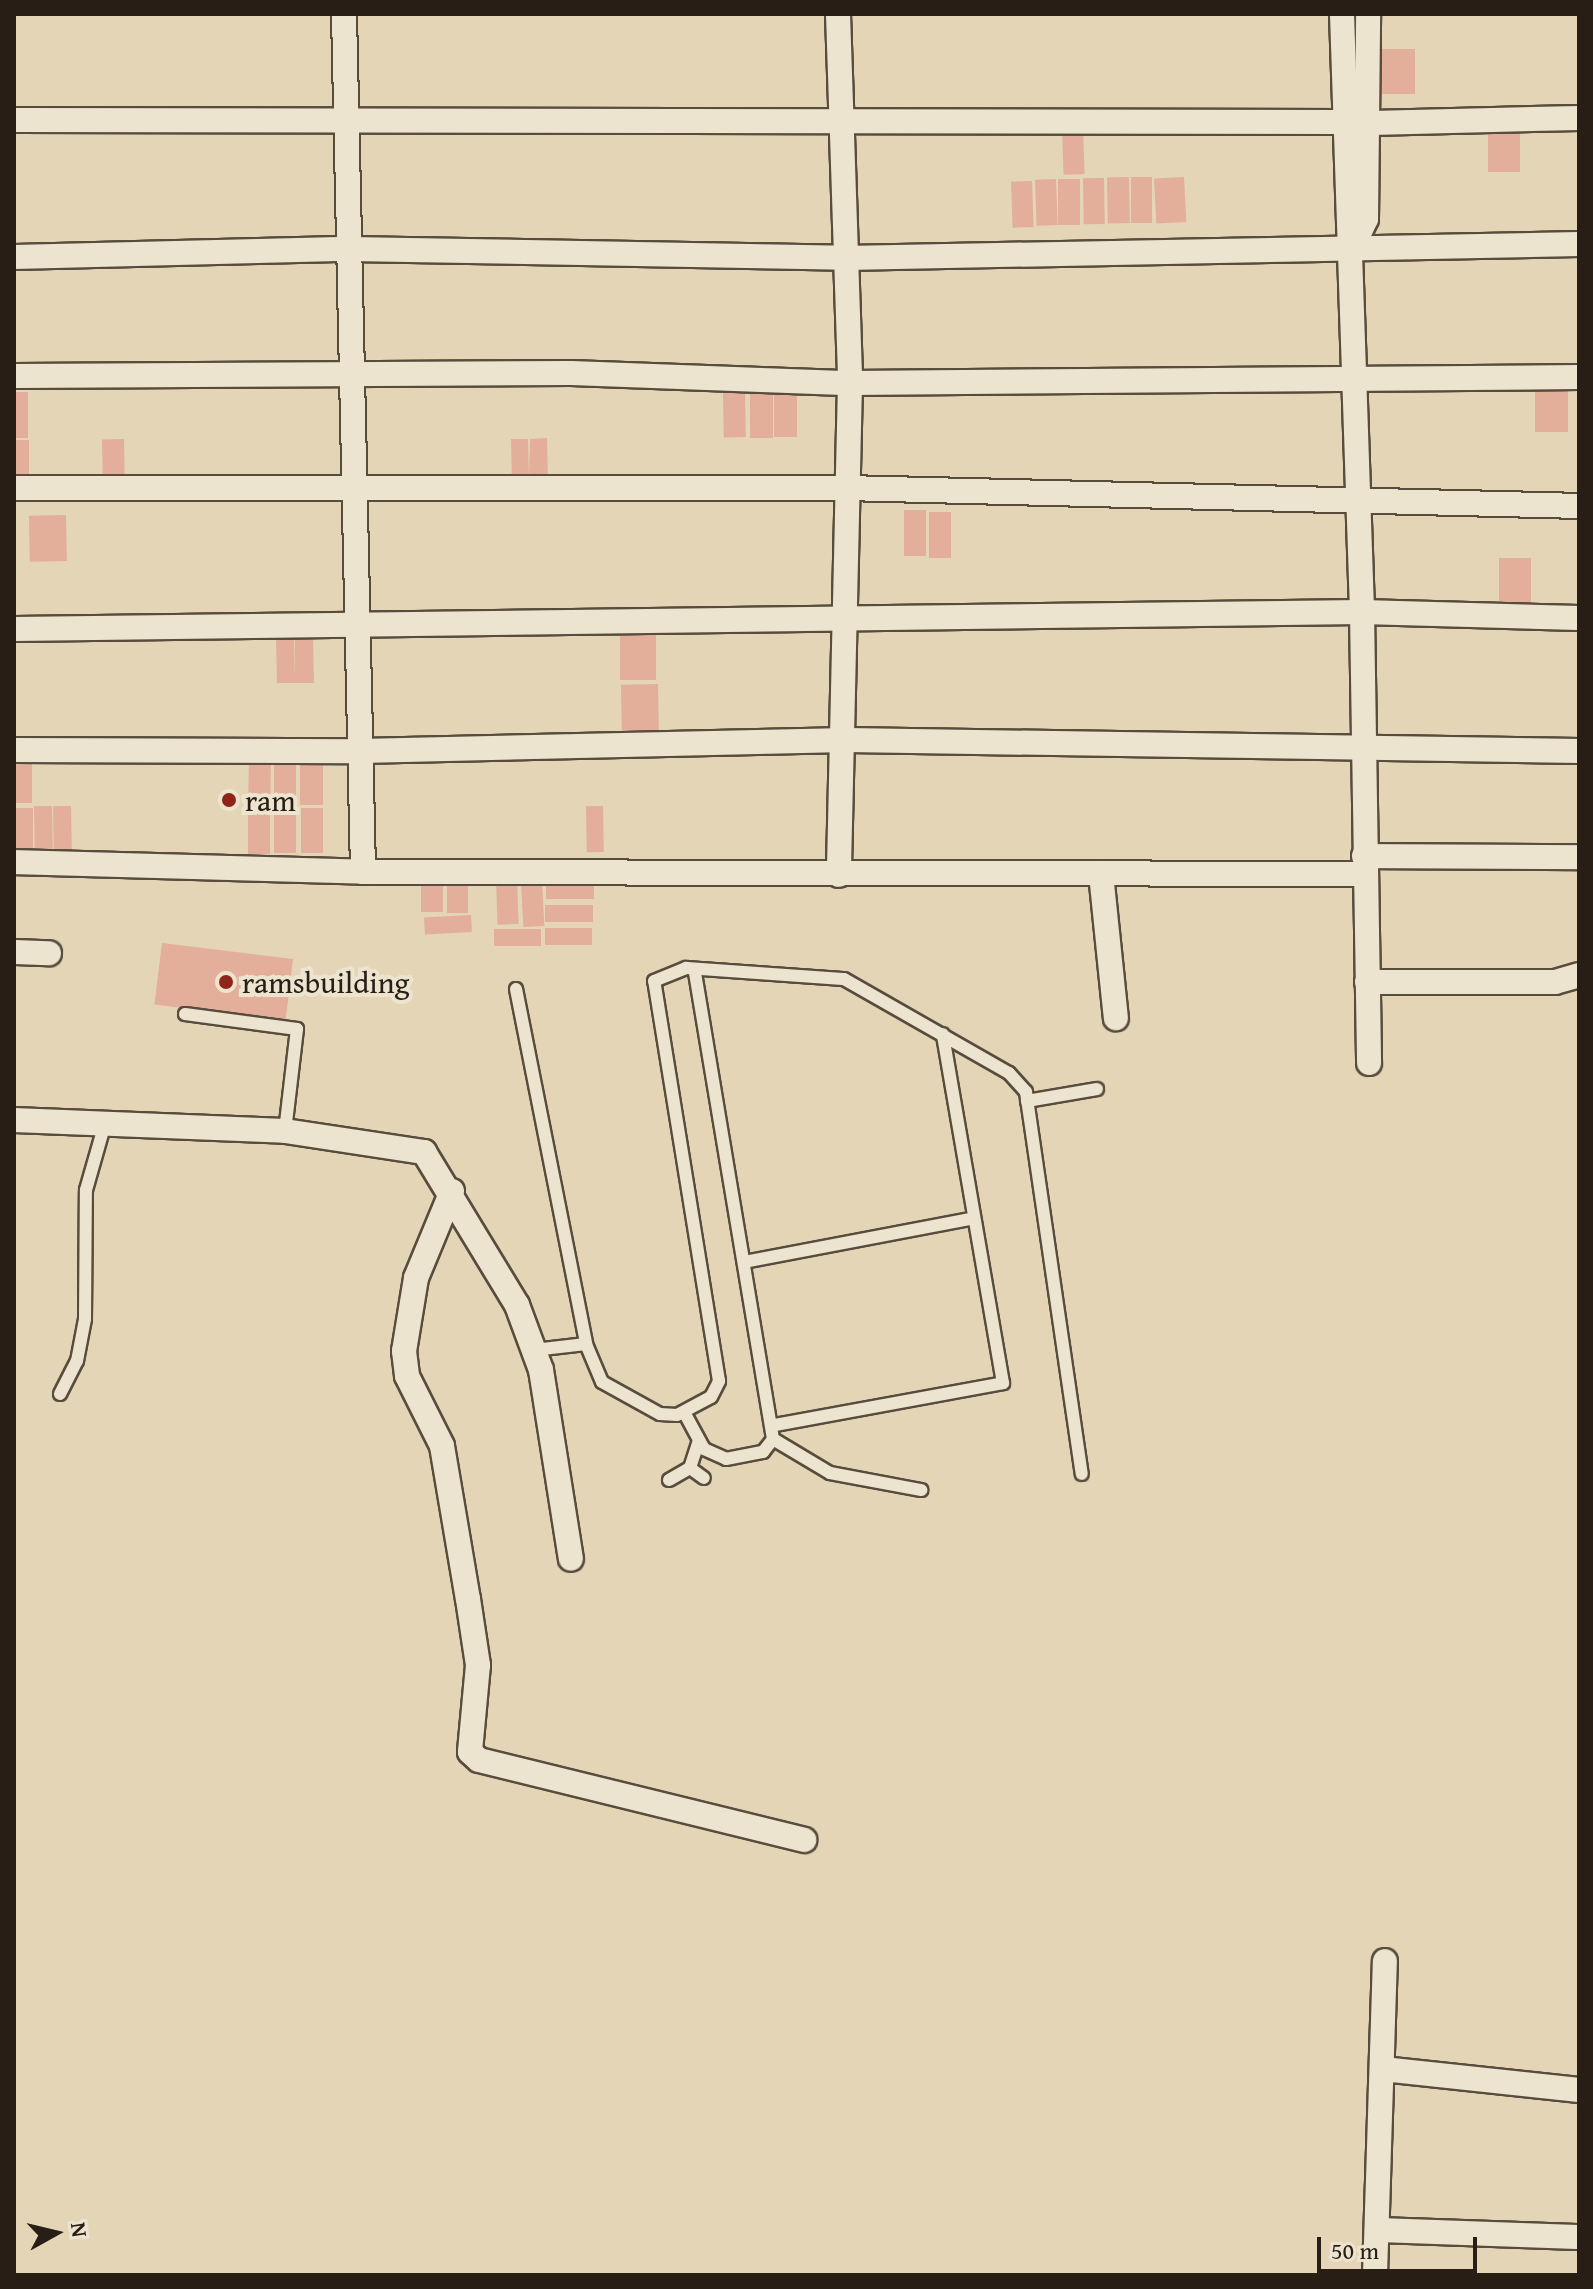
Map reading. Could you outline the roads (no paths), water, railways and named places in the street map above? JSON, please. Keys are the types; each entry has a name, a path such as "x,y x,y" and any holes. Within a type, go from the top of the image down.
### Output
{"street":[{"path":"344,14 363,872"},
{"path":"838,14 838,120 850,383 843,620 847,740 839,875"},
{"path":"1342,14 1362,612 1369,1063"},
{"path":"1351,251 1366,219 1371,123 1368,14"},
{"path":"14,120 346,116 1345,122"},
{"path":"1371,123 1579,118"},
{"path":"14,257 349,249 845,258 1351,251 1579,244"},
{"path":"14,376 571,373 850,383 1354,382 1579,377"},
{"path":"14,488 354,491 845,488 1356,498 1579,506"},
{"path":"14,629 357,621 843,620 1362,612 1579,618"},
{"path":"14,750 360,751 847,740 1362,744 1579,751"},
{"path":"14,862 363,872 839,875 1101,874 1579,857"},
{"path":"1101,874 1116,1018"},
{"path":"14,952 49,953"},
{"path":"1367,982 1555,982 1579,975"},
{"path":"14,1120 104,1127 285,1131 407,1145 424,1152 452,1191 517,1305 534,1350 571,1559"},
{"path":"452,1191 416,1278 404,1351 407,1376 442,1446 468,1599 478,1665 470,1752 479,1760 804,1840"},
{"path":"1375,2275 1385,1961"},
{"path":"1383,2069 1579,2090"},
{"path":"1377,2230 1579,2237"}],"lane":[{"path":"684,1412 699,1440 726,1459 763,1452 774,1432 695,971"},
{"path":"516,989 586,1344 602,1382 660,1414 684,1412 711,1397 719,1381 654,981 667,972 695,971 844,979 1019,1079 1027,1101 1082,1474"},
{"path":"185,1014 297,1029 285,1131"},
{"path":"774,1432 1003,1383 943,1034"},
{"path":"1027,1101 1097,1089"},
{"path":"60,1394 77,1361 85,1319 86,1190 104,1127"},
{"path":"744,1262 974,1218"},
{"path":"534,1350 586,1344"},
{"path":"774,1432 830,1473 921,1490"},
{"path":"669,1480 690,1468 699,1440"},
{"path":"690,1468 704,1478"}],"place":[{"name":"ram","path":"229,800"},
{"name":"ramsbuilding","path":"226,982"}]}
